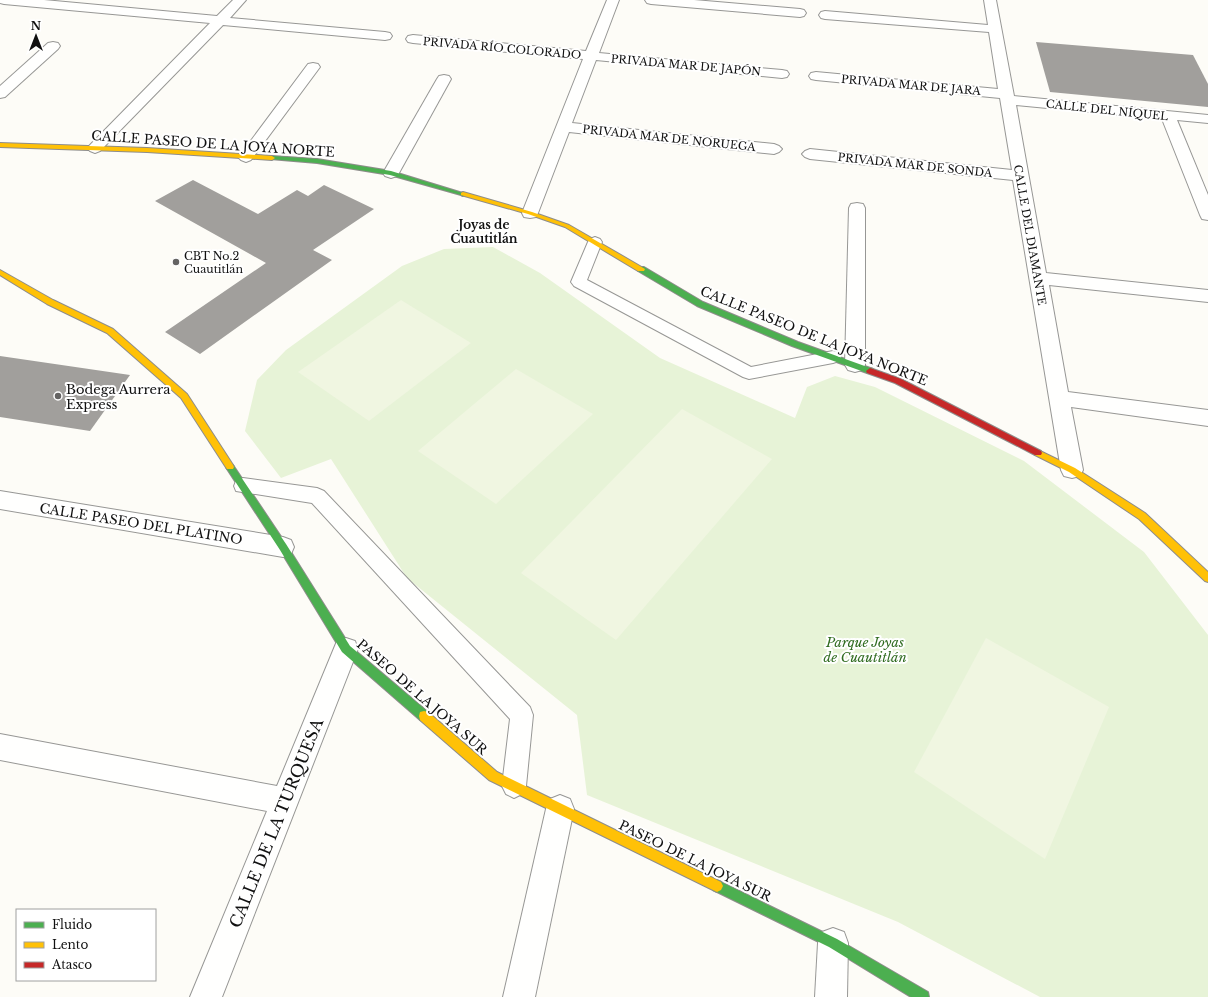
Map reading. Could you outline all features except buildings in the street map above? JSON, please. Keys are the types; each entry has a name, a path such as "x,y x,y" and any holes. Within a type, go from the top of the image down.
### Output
{"street":[{"path":"4,0 385,36"},
{"path":"94,148 240,0"},
{"path":"530,213 613,0"},
{"path":"651,0 800,13"},
{"name":"CALLE DEL DIAMANTE","path":"990,0 1072,470"},
{"path":"825,15 995,29"},
{"name":"PRIVADA RÍO COLORADO","path":"413,40 591,56"},
{"path":"0,94 53,46"},
{"name":"PRIVADA MAR DE JAPÓN","path":"591,56 782,74"},
{"path":"246,156 313,67"},
{"name":"PRIVADA MAR DE JARA","path":"816,76 1006,97"},
{"path":"391,173 444,79"},
{"name":"CALLE DEL NÍQUEL","path":"1006,97 1168,116 1208,119"},
{"path":"1168,116 1208,215"},
{"name":"PRIVADA MAR DE NORUEGA","path":"564,127 774,149"},
{"name":"CALLE PASEO DE LA JOYA NORTE","path":"0,145 147,150 317,161 391,173 530,213 567,226 700,304 796,344 898,381 1072,470 1142,516 1208,578"},
{"name":"PRIVADA MAR DE SONDA","path":"810,154 1020,176"},
{"path":"856,365 857,208"},
{"name":"PASEO DE LA JOYA SUR","path":"0,272 50,302 110,331 184,396 283,547 346,649 493,776 833,943 923,997"},
{"path":"1038,278 1208,296"},
{"path":"1059,398 1208,418"},
{"name":"CALLE PASEO DEL PLATINO","path":"0,500 283,547"},
{"name":"CALLE DE LA TURQUESA","path":"206,997 346,649"},
{"path":"0,747 285,800"},
{"path":"519,997 560,809"},
{"path":"831,997 833,943"}],"lane":[{"path":"594,242 579,282 748,373 833,357"},
{"path":"243,486 317,496 522,715 514,786"}],"green space":[{"name":"Parque Joyas de Cuautitlán","path":"493,247 540,273 660,358 795,418 807,387 835,376 875,387 1024,461 1144,552 1208,635 1208,997 1040,997 898,922 587,795 577,715 407,578 331,459 281,478 245,431 257,380 286,350 402,266 444,249"},
{"path":"401,300 471,343 369,421 298,372"},
{"path":"516,369 593,414 496,504 418,451"},
{"path":"682,409 772,459 616,640 521,573"},
{"path":"986,638 1109,707 1045,859 914,772"}],"traffic: fast":[{"path":"272,158 317,161 391,173 463,194"},
{"path":"641,269 700,304 795,344 870,371"},
{"path":"230,467 283,547 346,649 424,716"},
{"path":"717,886 833,943 923,997"}],"traffic: slow":[{"path":"0,145 147,150 272,158"},
{"path":"463,194 530,213 567,226 641,269"},
{"path":"0,272 50,302 110,331 184,396 230,467"},
{"path":"1038,453 1072,470 1142,516 1208,578"},
{"path":"424,716 493,776 717,886"}],"traffic: jam":[{"path":"870,371 898,381 1038,453"}],"place":[{"name":"CBT No.2 Cuautitlán","path":"176,262"},
{"name":"Bodega Aurrera Express","path":"58,396"}],"district":[{"name":"Joyas de Cuautitlán","path":"484,231"}]}
